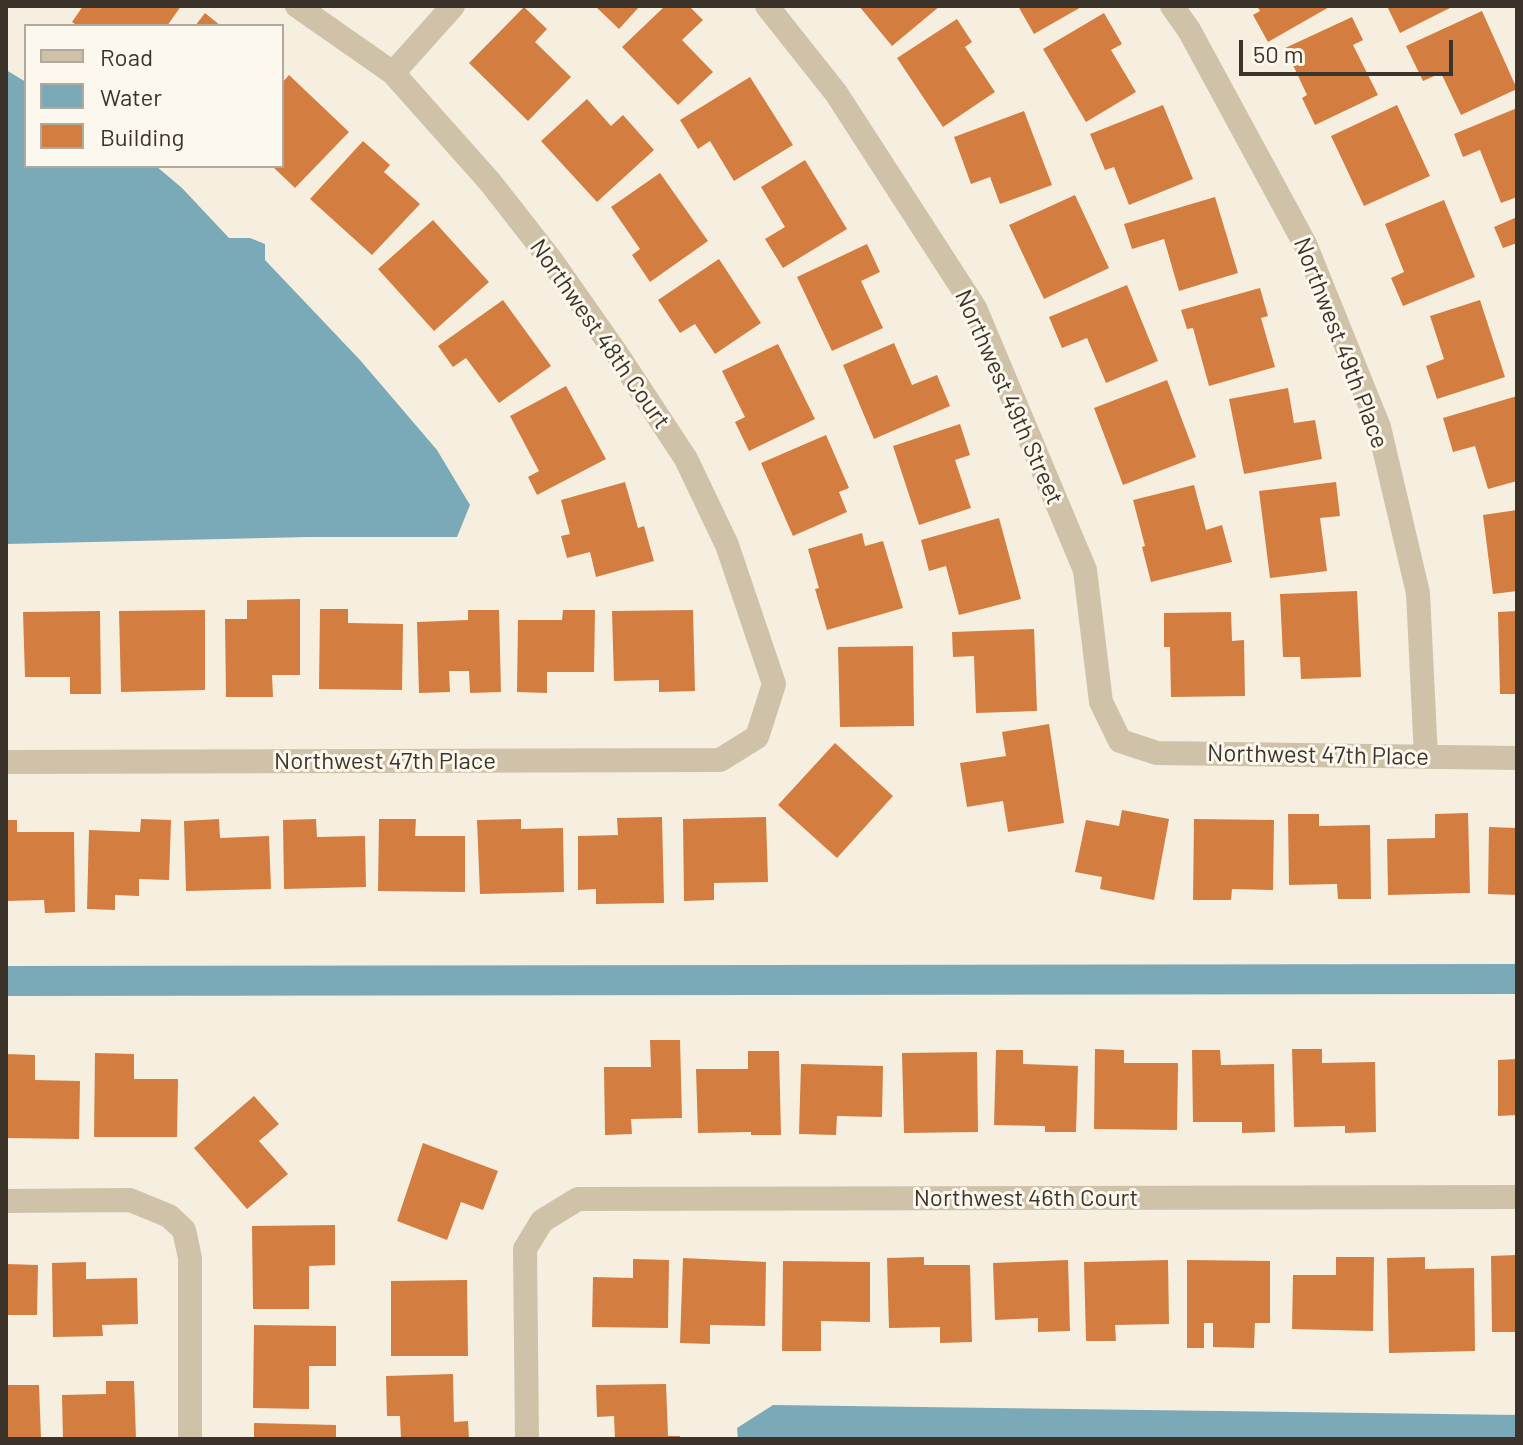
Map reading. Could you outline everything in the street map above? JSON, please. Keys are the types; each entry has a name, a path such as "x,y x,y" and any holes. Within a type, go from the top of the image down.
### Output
{"street":[{"name":"Northwest 48th Court","path":"297,6 393,73 490,182 551,260 686,459 727,545 774,684 757,737"},
{"path":"393,73 453,6"},
{"name":"Northwest 49th Street","path":"767,6 836,93 975,308 1085,570 1101,702 1120,741"},
{"name":"Northwest 49th Place","path":"1172,6 1189,30 1305,244 1379,427 1418,593 1426,757"},
{"name":"Northwest 47th Place","path":"6,762 720,760 757,737"},
{"name":"Northwest 47th Place","path":"1120,741 1157,753 1517,758"},
{"name":"Northwest 46th Court","path":"527,1439 525,1249 542,1221 578,1199 1517,1197"},
{"path":"6,1201 130,1200 169,1216 184,1230 190,1258 190,1439"}],"water":[{"path":"6,70 24,81 24,168 158,168 182,188 229,238 250,238 265,244 265,260 360,360 437,450 470,505 457,537 6,544"},
{"path":"773,1405 1517,1415 1517,1439 738,1439 737,1428"}],"building":[{"path":"83,6 181,6 168,24 72,22"},
{"path":"595,6 640,6 619,29"},
{"path":"665,6 689,6 703,20 682,40 713,72 678,105 622,47"},
{"path":"859,6 940,6 892,46"},
{"path":"1018,6 1083,6 1034,34"},
{"path":"1257,6 1331,6 1268,42 1253,15 1260,11"},
{"path":"1387,6 1454,6 1400,33"},
{"path":"524,7 547,29 535,42 571,77 528,121 469,63"},
{"path":"1482,11 1517,89 1461,115 1441,73 1423,81 1406,46"},
{"path":"205,13 219,24 197,24"},
{"path":"1104,13 1122,44 1111,50 1136,92 1086,122 1043,49"},
{"path":"1352,17 1363,40 1353,45 1378,95 1315,125 1302,98 1307,95 1285,48"},
{"path":"957,19 972,42 965,47 995,92 943,127 897,58"},
{"path":"289,75 349,132 295,188 274,168 284,168 284,81"},
{"path":"750,77 793,145 734,181 710,141 698,149 680,120"},
{"path":"587,99 611,126 623,115 654,150 597,202 541,141"},
{"path":"1163,105 1193,179 1129,205 1114,167 1105,170 1090,134"},
{"path":"1397,105 1430,176 1364,206 1331,136"},
{"path":"1517,108 1517,197 1501,203 1480,150 1463,157 1454,134"},
{"path":"1024,111 1052,185 1000,204 990,177 971,184 954,137"},
{"path":"363,141 390,165 384,172 420,204 372,255 310,199"},
{"path":"805,160 847,229 783,268 765,239 785,227 761,187"},
{"path":"660,173 708,241 650,282 632,255 640,249 611,207"},
{"path":"1075,195 1109,268 1044,299 1009,225"},
{"path":"1215,197 1238,273 1179,291 1164,239 1132,249 1124,224"},
{"path":"1444,200 1475,277 1403,306 1391,278 1404,272 1385,224"},
{"path":"1517,217 1517,243 1503,248 1494,227"},
{"path":"433,220 489,282 434,331 378,269"},
{"path":"867,244 880,272 861,281 883,328 832,351 797,277"},
{"path":"719,259 761,323 715,354 695,324 680,333 658,300"},
{"path":"1127,285 1158,361 1106,383 1087,338 1062,348 1049,317"},
{"path":"1260,288 1268,316 1261,318 1275,367 1209,386 1193,328 1187,329 1181,310"},
{"path":"503,300 551,366 499,403 466,358 453,367 438,346"},
{"path":"1480,300 1505,377 1437,399 1426,366 1444,359 1430,316"},
{"path":"894,343 912,385 937,375 950,406 874,439 843,365"},
{"path":"778,344 815,419 749,451 735,422 745,417 722,371"},
{"path":"1167,380 1196,457 1123,485 1094,408"},
{"path":"566,386 606,459 537,495 528,477 539,471 510,416"},
{"path":"1288,388 1294,423 1315,420 1322,459 1244,474 1229,399"},
{"path":"1517,396 1517,481 1488,489 1475,446 1453,452 1443,418"},
{"path":"960,424 970,455 955,460 971,508 919,525 893,446"},
{"path":"826,435 849,488 839,492 847,512 793,536 761,463"},
{"path":"625,482 638,528 644,526 654,561 596,577 590,552 567,558 561,536 570,534 561,500"},
{"path":"1336,482 1340,516 1320,518 1327,571 1270,578 1259,491"},
{"path":"1194,485 1206,530 1222,525 1232,562 1151,582 1133,500"},
{"path":"1517,510 1517,591 1493,594 1483,515"},
{"path":"999,518 1021,599 959,615 946,566 929,571 921,540"},
{"path":"862,533 865,546 883,541 903,608 827,630 808,549"},
{"path":"1357,591 1361,677 1301,679 1300,657 1283,657 1280,594"},
{"path":"300,599 300,675 272,675 273,697 226,697 225,619 247,619 247,600"},
{"path":"320,609 348,609 348,623 403,624 402,690 319,689"},
{"path":"205,610 205,690 121,692 119,611"},
{"path":"468,610 499,610 501,692 470,693 469,671 449,671 450,692 419,693 417,622 468,620"},
{"path":"563,610 595,610 594,672 547,672 547,693 517,692 518,620 562,620"},
{"path":"693,610 695,691 659,692 659,680 614,681 612,611"},
{"path":"100,611 101,694 70,694 70,677 25,677 23,612"},
{"path":"1517,611 1517,694 1500,694 1498,612"},
{"path":"1231,612 1232,641 1244,640 1245,696 1171,697 1170,647 1164,647 1164,613"},
{"path":"1034,629 1037,711 976,713 974,656 953,657 952,632"},
{"path":"913,646 914,726 840,727 838,647"},
{"path":"1049,724 1064,823 1008,832 1003,801 967,807 960,763 1006,756 1002,732"},
{"path":"835,743 893,796 837,858 778,805"},
{"path":"1122,810 1169,819 1154,900 1100,889 1102,877 1075,872 1086,820 1119,826"},
{"path":"1468,813 1470,893 1388,895 1387,839 1435,838 1435,814"},
{"path":"1288,814 1319,814 1319,826 1370,825 1371,899 1338,899 1337,884 1289,885"},
{"path":"662,817 664,903 596,904 596,889 578,890 578,836 618,835 617,818"},
{"path":"766,817 768,882 714,883 714,900 684,901 683,819"},
{"path":"141,819 171,820 169,880 139,879 139,896 115,895 115,910 87,909 89,830 140,832"},
{"path":"219,819 220,838 269,836 271,889 186,891 184,821"},
{"path":"316,819 317,837 365,836 366,887 284,889 283,820"},
{"path":"379,819 416,819 415,836 465,836 465,892 378,891"},
{"path":"521,819 521,829 563,828 564,892 480,894 477,820"},
{"path":"1194,819 1274,820 1273,890 1232,889 1231,900 1193,900"},
{"path":"6,820 17,820 17,832 74,832 75,912 45,913 44,900 6,901"},
{"path":"1489,827 1517,828 1517,895 1488,894"},
{"path":"650,1040 680,1040 682,1118 631,1119 632,1134 605,1135 604,1067 651,1067"},
{"path":"1095,1049 1124,1050 1124,1063 1178,1063 1177,1130 1094,1129"},
{"path":"1292,1049 1322,1049 1322,1063 1375,1062 1376,1132 1345,1133 1345,1126 1294,1127"},
{"path":"996,1050 1023,1050 1023,1064 1078,1066 1076,1132 1045,1132 1045,1126 994,1125"},
{"path":"1192,1050 1220,1050 1221,1065 1274,1064 1275,1132 1242,1133 1242,1122 1193,1122"},
{"path":"748,1051 779,1051 781,1135 698,1133 696,1069 748,1069"},
{"path":"977,1052 978,1132 904,1133 902,1053"},
{"path":"95,1053 134,1054 134,1079 178,1079 177,1137 94,1137"},
{"path":"6,1054 35,1055 35,1080 80,1081 79,1139 6,1138"},
{"path":"1517,1059 1517,1115 1498,1116 1498,1060"},
{"path":"801,1064 883,1066 882,1117 837,1116 836,1135 799,1134"},
{"path":"254,1096 279,1124 259,1141 288,1174 247,1209 194,1148"},
{"path":"423,1143 498,1171 483,1210 461,1202 447,1240 397,1221"},
{"path":"335,1225 335,1265 309,1266 309,1309 253,1309 252,1226"},
{"path":"1517,1255 1517,1332 1492,1332 1491,1256"},
{"path":"924,1257 924,1265 970,1265 972,1342 940,1343 940,1327 889,1328 887,1258"},
{"path":"1336,1257 1374,1257 1373,1331 1292,1329 1293,1275 1336,1275"},
{"path":"1425,1257 1425,1269 1474,1268 1475,1351 1389,1353 1387,1258"},
{"path":"683,1258 766,1262 765,1326 710,1325 710,1344 680,1343"},
{"path":"633,1259 669,1260 668,1328 592,1327 593,1277 633,1278"},
{"path":"1068,1260 1070,1331 1038,1332 1038,1318 995,1320 993,1263"},
{"path":"1168,1260 1169,1324 1115,1325 1116,1341 1086,1341 1084,1262"},
{"path":"1187,1260 1270,1261 1270,1323 1255,1323 1254,1348 1213,1347 1213,1323 1204,1323 1204,1348 1187,1348"},
{"path":"783,1261 870,1262 870,1322 821,1321 821,1351 782,1351"},
{"path":"86,1262 86,1279 137,1278 138,1324 102,1325 103,1336 53,1337 52,1263"},
{"path":"6,1264 38,1265 37,1315 6,1315"},
{"path":"467,1280 468,1356 391,1356 391,1281"},
{"path":"254,1325 336,1326 336,1366 309,1366 309,1409 253,1408"},
{"path":"453,1374 454,1422 468,1421 469,1439 401,1439 400,1416 387,1416 386,1376"},
{"path":"106,1381 134,1381 136,1439 63,1439 62,1395 106,1394"},
{"path":"666,1384 668,1436 680,1436 680,1439 615,1439 614,1416 597,1417 596,1385"},
{"path":"6,1385 39,1385 41,1439 6,1439"},
{"path":"254,1423 336,1425 336,1439 254,1439"}],"waterway":[{"path":"6,981 1517,979"}]}
